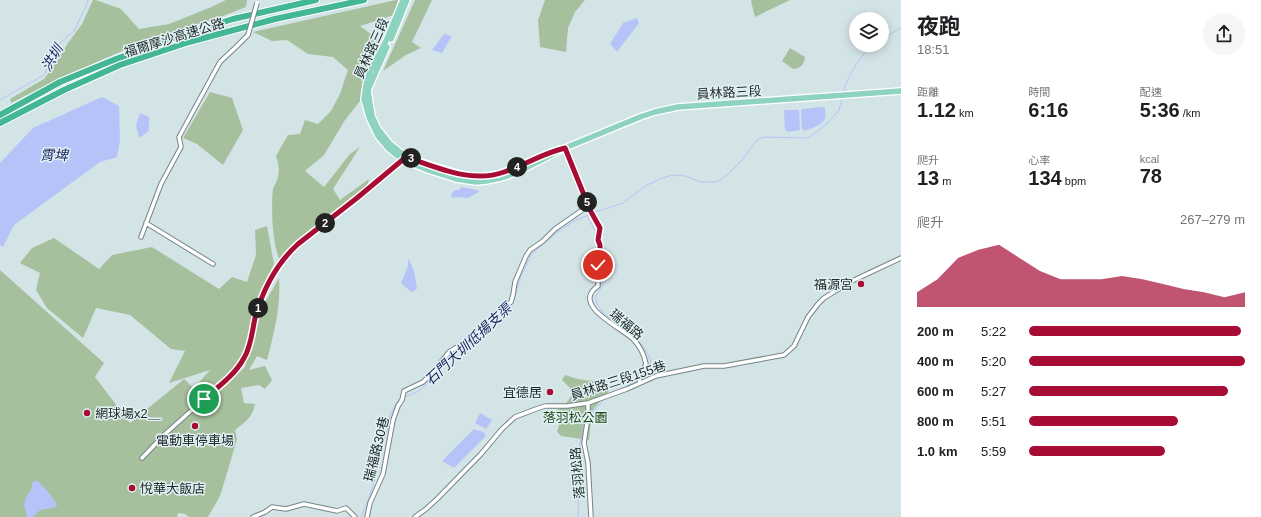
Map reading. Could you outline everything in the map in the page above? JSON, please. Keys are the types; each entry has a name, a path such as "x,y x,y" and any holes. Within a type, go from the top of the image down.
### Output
{"highway":[{"name":"福爾摩沙高速公路","path":"0,115 60,82 116,59 184,34 233,19 316,0"},
{"name":"福爾摩沙高速公路","path":"0,123 64,90 120,65 189,42 275,19 364,0"}],"main road":[{"name":"員林路三段","path":"402,10 403,0"},
{"name":"員林路三段","path":"407,0 370,71 364,99 369,117 378,136 388,148 404,158 456,179 481,182 501,178 516,173 546,159 565,148 640,117 678,107 901,91"}],"street":[{"path":"141,237 161,184 181,147 179,137 220,62 248,35 258,1"},
{"name":"瑞福路","path":"565,148 588,206 600,228 598,236 600,245 598,286 593,290 590,297 590,302 608,322 633,339 642,350 646,364 640,381"},
{"path":"142,458 165,434 238,370 249,347 256,314 262,298 278,265 290,252 404,158"},
{"name":"瑞福路30巷","path":"367,517 370,503 383,474 393,420 402,400 404,391 423,382 449,352 471,338 485,326 500,309 511,302 515,282 530,250 543,241 555,229 588,206"},
{"path":"146,224 214,264"},
{"name":"員林路三段155巷","path":"415,517 438,498 481,454 502,429 515,418 545,406 567,406 588,403 627,389 640,381 656,376 704,366 724,366 784,355 794,346 808,317 824,298 852,281 901,258"},
{"name":"落羽松路","path":"588,403 584,442 588,463 591,517"},
{"path":"253,517 272,507 286,509 304,504 337,511 346,508 356,517"}],"green space":[{"path":"93,0 121,9 139,29 169,24 226,0 247,0 246,7 167,34 115,54 56,80 11,103 10,99 44,79 82,24"},
{"path":"398,0 394,15 360,26 383,43 362,90 360,101 345,120 324,155 305,171 324,187 350,154 360,147 333,189 340,200 369,179 367,187 280,260 275,245 272,215 273,189 279,171 276,156 288,135 300,134 305,120 318,124 331,111 340,94 348,70 333,57 308,54 287,40 272,41 253,32"},
{"path":"415,0 432,0 412,42 421,48 406,55 383,71"},
{"path":"545,0 585,0 575,12 568,28 566,52 540,47 538,20"},
{"path":"752,0 790,0 755,17"},
{"path":"790,48 805,57 802,66 793,69 782,61"},
{"path":"210,92 232,98 243,130 223,165 197,144 183,138"},
{"path":"267,226 274,264 260,291 242,359 203,395 195,387 210,370 169,383 185,351 171,349 130,315 96,308 83,338 47,308 36,290 40,273 20,263 32,248 54,238 99,269 112,255 152,247 219,289 232,277 247,282 256,255 255,230"},
{"path":"0,270 104,363 95,377 130,423 184,379 210,404 210,400 245,367 262,308 279,278 278,309 267,360 257,356 249,370 265,366 272,380 265,389 259,385 241,388 244,403 255,404 254,409 248,419 235,430 237,439 220,496 208,517 189,517 185,514 178,513 177,517 0,517"},
{"name":"落羽松公園","path":"565,375 581,380 604,382 609,387 609,391 592,411 589,440 561,436 557,431 559,423 556,411 565,405 574,392 562,380"}],"water":[{"path":"637,18 639,23 617,52 610,44 623,23"},
{"path":"444,34 452,36 442,53 432,50"},
{"name":"霄埤","path":"102,97 119,106 120,140 117,157 100,162 14,225 3,247 0,245 0,163 33,128"},
{"path":"825,108 825,119 816,126 804,131 802,129 801,111 803,109"},
{"path":"785,110 799,110 800,130 788,132 785,130"},
{"path":"140,113 149,117 149,131 139,138 136,125"},
{"path":"461,187 478,190 479,192 468,198 452,198 451,194 455,190 459,190"},
{"path":"408,259 414,271 417,289 411,292 401,283 408,266"},
{"path":"480,413 492,420 486,429 475,423"},
{"path":"474,429 484,432 486,436 454,468 442,461"},
{"path":"34,481 38,481 40,483 52,496 57,505 56,507 40,510 33,517 27,517 24,505 26,497 31,490"}],"waterway":[{"name":"洪圳","path":"0,100 44,75 61,42 74,31 88,0"},
{"name":"石門大圳低揚支渠","path":"889,35 901,28"},
{"name":"石門大圳低揚支渠","path":"843,93 855,67 866,52"},
{"name":"石門大圳低揚支渠","path":"490,323 512,305 521,276 534,252 556,233 574,221 623,203 645,186 672,175 686,176 701,182 717,182 728,174 742,160 757,140 764,137 808,138 828,123 839,110 842,98"},
{"path":"587,216 598,236"},
{"path":"600,238 604,246 603,273 602,286 596,296 596,301 598,306 610,319 639,341 648,355 651,364 640,379"},
{"name":"石門大圳低揚支渠","path":"404,397 419,391 438,373 449,358 469,341"},
{"path":"608,395 637,381"},
{"name":"石門大圳低揚支渠","path":"361,517 371,493 376,474 379,449 386,435 390,415 397,402 401,399"},
{"path":"590,413 594,411 604,399"},
{"path":"578,517 580,443 587,415"}],"place":[{"name":"福源宮","path":"861,284"},
{"name":"宜德居","path":"550,392"},
{"name":"網球場x2＿","path":"87,413"},
{"name":"電動車停車場","path":"195,426"},
{"name":"悅華大飯店","path":"132,488"}],"route":[{"path":"204,399 238,370 249,347 256,314 262,298 278,265 298,244 406,157 456,173 482,177 503,173 552,151 565,148 590,210 600,228 598,234 600,245 598,265"}]}
